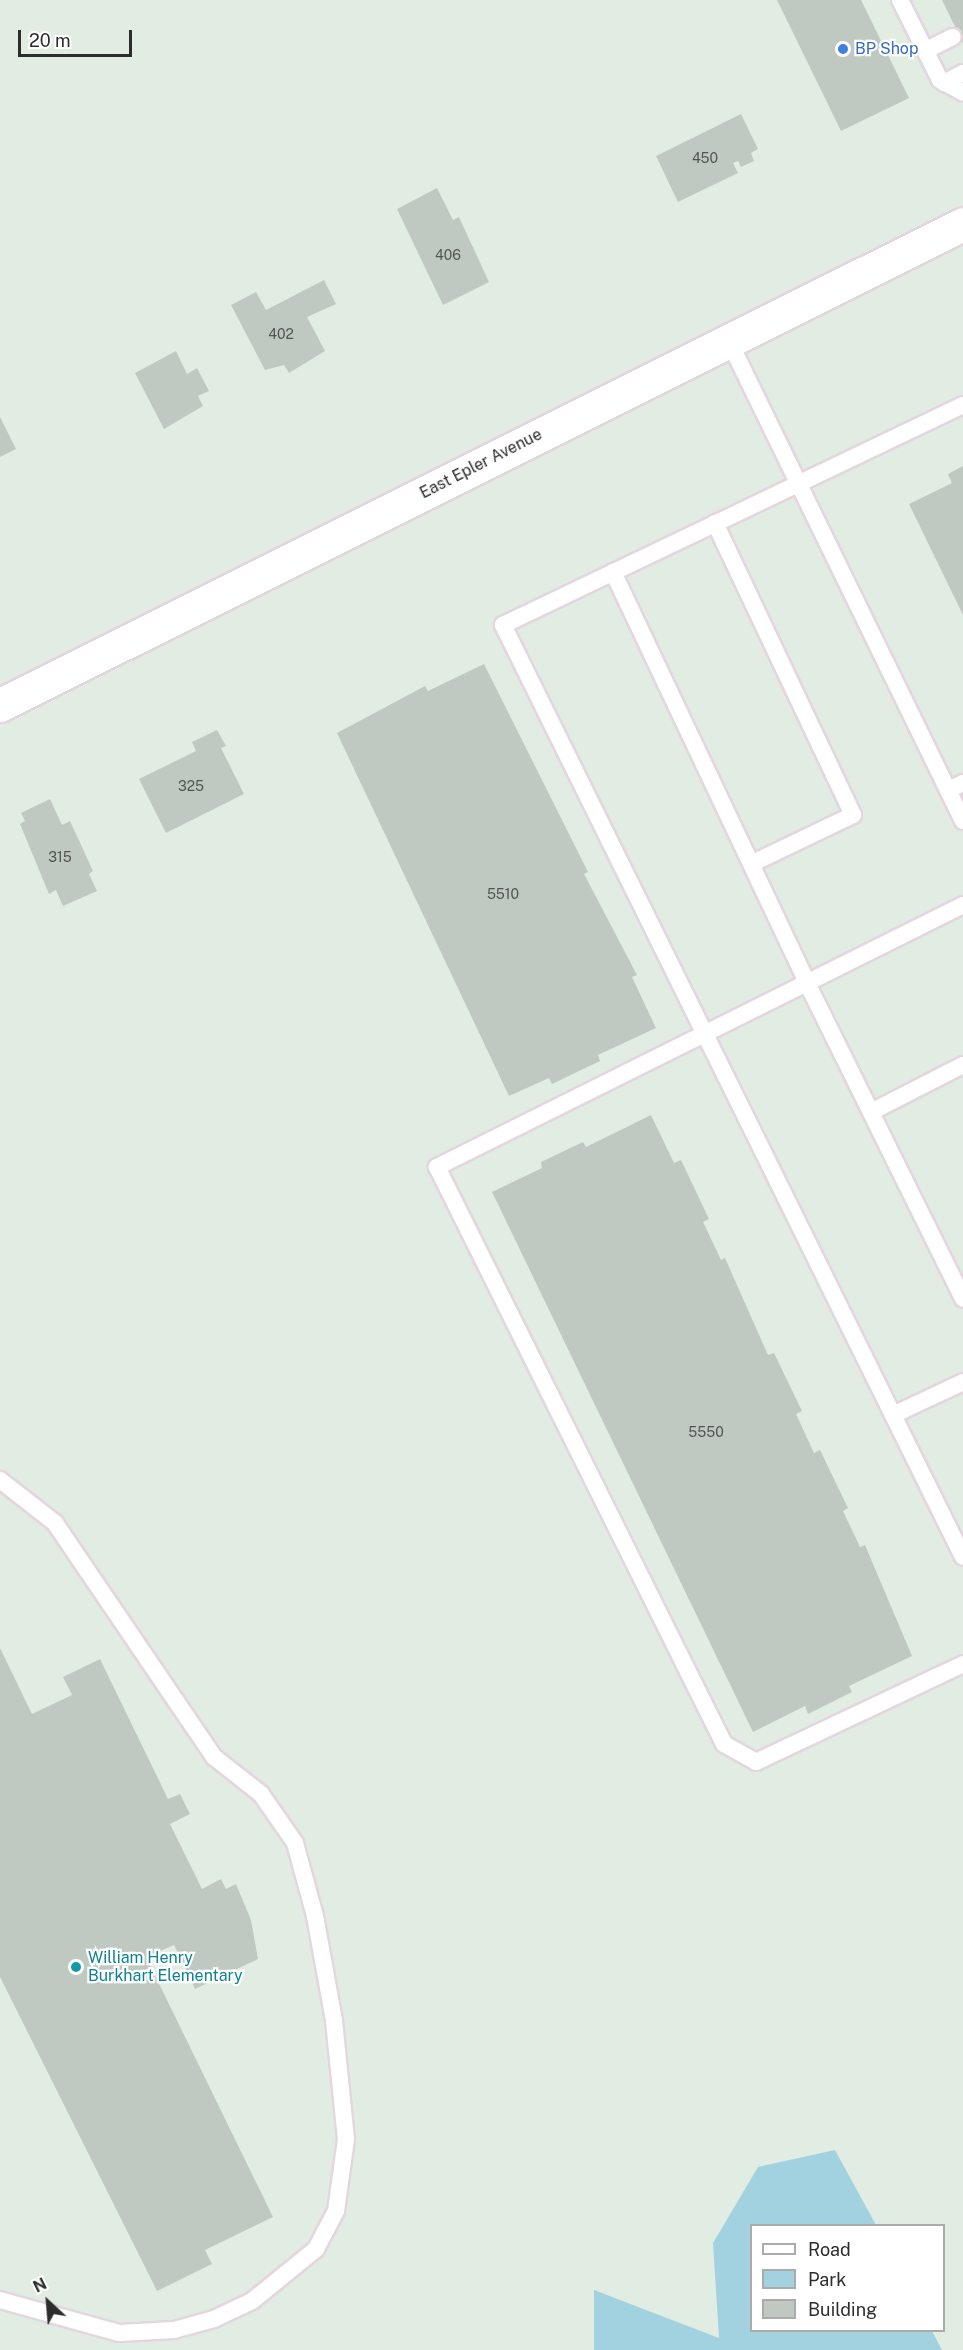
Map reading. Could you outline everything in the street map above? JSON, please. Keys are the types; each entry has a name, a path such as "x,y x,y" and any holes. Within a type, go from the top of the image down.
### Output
{"street":[{"name":"East Epler Avenue","path":"0,705 963,224"}],"lane":[{"path":"904,1 925,51 944,82 963,93"},
{"path":"925,51 953,37"},
{"path":"944,82 963,73"},
{"path":"729,340 798,483 956,787 963,821"},
{"path":"963,405 503,625 963,1557"},
{"path":"715,523 853,815 753,863"},
{"path":"613,572 753,863 808,985 963,1299"},
{"path":"963,905 706,1036 437,1167 724,1744 756,1762 963,1664"},
{"path":"871,1112 963,1065"},
{"path":"893,1415 963,1382"},
{"path":"0,1480 55,1523 214,1757 261,1794 295,1843 315,1916 334,2021 346,2139 336,2211 316,2249 252,2301 214,2319 174,2330 119,2333 2,2295"}],"green space":[{"path":"835,2150 875,2224 750,2224 750,2332 933,2332 942,2350 594,2350 594,2290 719,2338 713,2243 758,2167"}],"building":[{"name":"BP Shop","path":"777,0 861,0 909,98 841,131"},
{"path":"942,0 963,0 963,43"},
{"path":"741,114 758,149 751,153 754,161 741,167 738,161 733,163 738,173 678,202 656,156"},
{"path":"437,188 453,220 459,217 489,282 443,305 397,209"},
{"path":"324,280 336,304 307,317 325,351 289,373 284,365 265,370 231,305 256,292 266,310"},
{"path":"176,351 187,374 197,368 209,391 198,396 203,406 164,429 135,373"},
{"path":"0,417 16,449 0,457"},
{"path":"963,466 963,615 909,504 952,483 948,474"},
{"path":"484,664 588,872 584,874 637,975 632,977 656,1028 598,1055 600,1061 552,1084 549,1078 509,1096 337,733 425,686 428,691"},
{"path":"217,730 226,746 221,748 244,794 166,833 139,779 196,751 192,742"},
{"path":"50,799 62,825 70,821 93,871 89,874 97,891 63,906 56,890 49,894 20,824 25,821 21,813"},
{"path":"651,1115 674,1163 681,1160 709,1219 703,1222 721,1260 725,1258 768,1355 774,1353 802,1411 796,1414 814,1453 820,1450 848,1508 843,1511 860,1547 865,1545 912,1656 849,1686 852,1692 808,1714 805,1706 753,1732 492,1192 542,1168 541,1162 583,1142 586,1147"},
{"name":"William Henry Burkhart Elementary","path":"0,1648 32,1714 72,1695 63,1677 100,1659 168,1799 180,1794 190,1814 170,1824 202,1889 221,1879 226,1889 236,1884 251,1920 258,1959 195,1989 174,1945 146,1957 273,2217 205,2250 212,2264 157,2291 0,1977"}],"place":[{"name":"BP Shop","path":"843,49"},
{"name":"William Henry Burkhart Elementary","path":"76,1967"}]}
